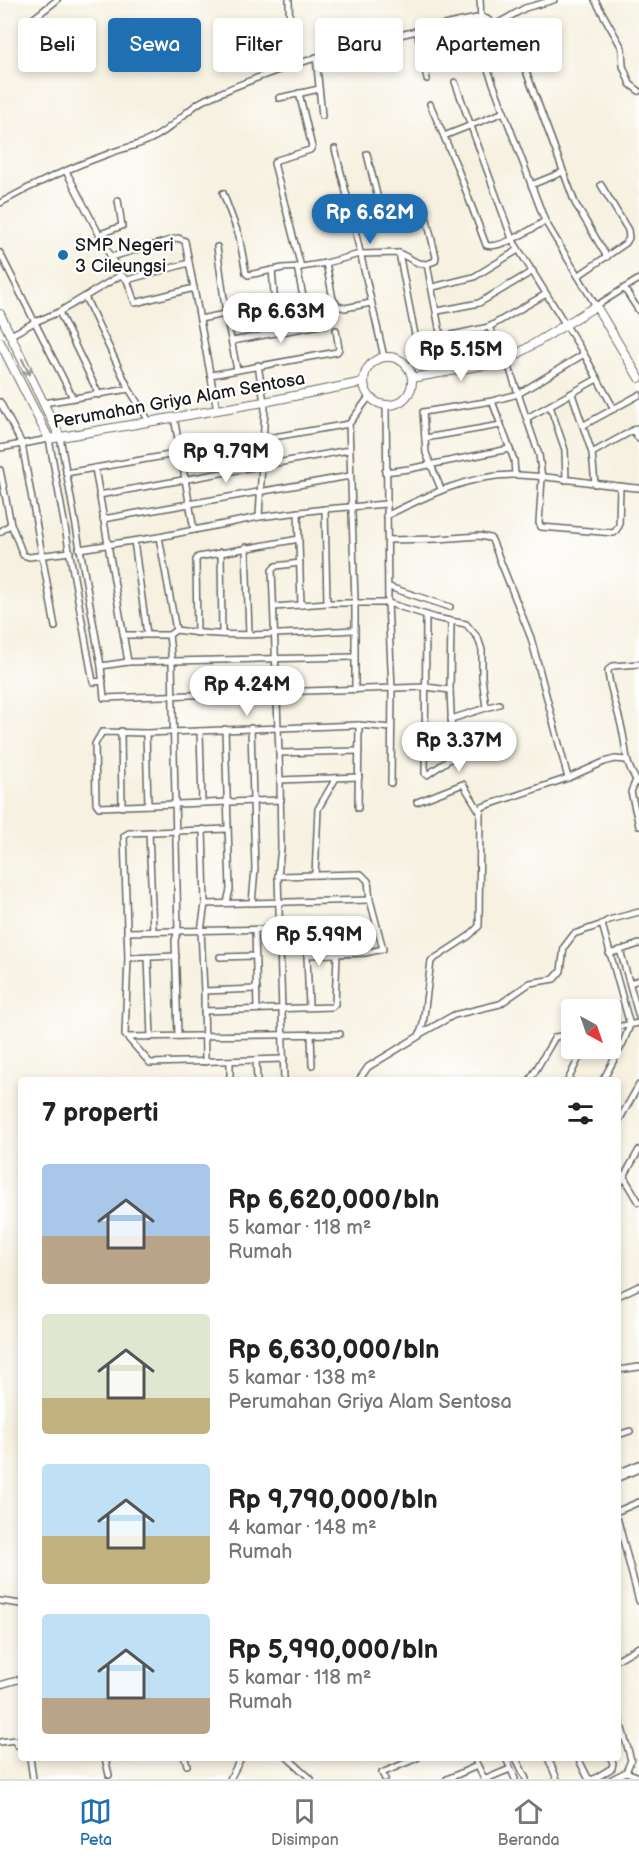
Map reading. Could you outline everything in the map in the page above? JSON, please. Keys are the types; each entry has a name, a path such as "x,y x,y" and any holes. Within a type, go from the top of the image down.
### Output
{"street":[{"path":"34,18 57,0"},
{"path":"289,0 289,18"},
{"path":"480,0 482,18"},
{"path":"507,18 525,8 554,0"},
{"path":"595,0 622,48 624,69 630,84 638,92"},
{"path":"0,194 2,202 66,171 149,140 175,125 204,99 273,72"},
{"path":"317,72 322,116"},
{"path":"426,72 427,79"},
{"path":"491,72 545,222 639,378"},
{"path":"526,72 576,206 607,257"},
{"path":"455,82 512,239 584,354 614,409"},
{"path":"279,98 319,89"},
{"path":"299,93 312,147 310,150 277,160 274,163 299,267 309,326"},
{"path":"430,104 486,245 493,247 545,222"},
{"path":"444,136 504,112"},
{"path":"335,149 384,357"},
{"path":"350,208 376,202 378,199 368,154"},
{"path":"66,171 121,275 127,280 136,304 194,288"},
{"path":"531,185 563,172"},
{"path":"578,276 626,243 629,234 601,185"},
{"path":"223,194 239,236 246,274 249,275 326,263 360,254 399,253 414,261 428,264 435,261 436,254 423,203"},
{"path":"100,234 122,226 118,200"},
{"path":"111,257 180,238 185,243 217,410"},
{"path":"217,247 226,314 237,370"},
{"path":"433,287 474,277 518,250"},
{"path":"0,253 73,398"},
{"path":"399,253 416,340 419,342 489,327 546,294"},
{"path":"127,280 189,263"},
{"path":"326,263 333,299 338,306 345,308 371,303"},
{"path":"428,264 441,338"},
{"path":"200,319 275,304 272,270"},
{"path":"438,311 479,303 533,272"},
{"path":"10,335 59,312 121,275"},
{"path":"412,378 506,361 639,279"},
{"path":"624,288 639,311"},
{"path":"85,297 129,389 148,421"},
{"path":"59,312 99,395"},
{"path":"0,314 60,437 101,666 104,698 426,687 450,690"},
{"path":"232,341 326,324"},
{"path":"489,327 506,361 539,455 542,478 539,523 542,528 617,532 620,486"},
{"path":"211,375 337,352 339,349 336,330"},
{"path":"0,342 2,352 49,439 93,682 103,681"},
{"path":"441,489 426,453 422,416 424,412 492,401 518,394 584,354"},
{"path":"384,357 395,358 405,363 412,378 412,385 406,398 400,403 386,406 374,402 369,397 364,382 369,366 384,357"},
{"path":"258,366 264,402 259,517"},
{"path":"527,418 597,379"},
{"name":"Perumahan Griya Alam Sentosa","path":"0,448 264,402 364,382"},
{"path":"44,403 129,389"},
{"path":"572,394 592,453 595,484"},
{"path":"584,425 639,395"},
{"path":"355,690 355,602 349,424 369,397"},
{"path":"492,401 514,460 515,475"},
{"path":"0,402 22,444 55,627"},
{"path":"386,406 385,472 392,689 391,783"},
{"path":"550,406 565,450 566,480"},
{"path":"174,417 194,530"},
{"path":"66,473 349,424"},
{"path":"424,438 501,425"},
{"path":"592,453 636,429 639,439"},
{"path":"385,472 509,449"},
{"path":"99,495 349,450"},
{"path":"95,468 128,662"},
{"path":"0,470 11,524 23,555 29,557 70,552"},
{"path":"386,516 441,489 493,477 515,475 639,488"},
{"path":"103,519 350,476"},
{"path":"79,549 159,537 259,517 325,508 386,504"},
{"path":"325,508 327,603"},
{"path":"298,512 301,605"},
{"path":"0,532 11,524"},
{"path":"388,540 479,536 490,538 531,638 568,778"},
{"path":"159,537 176,630"},
{"path":"197,633 196,560 200,556 298,539"},
{"path":"134,541 147,634"},
{"path":"246,547 249,634"},
{"path":"221,552 222,634"},
{"path":"284,1077 278,876 281,848 281,800 272,570 276,566 300,563"},
{"path":"389,587 450,606"},
{"path":"274,608 327,603 388,603 466,624 480,642 482,650 482,677 486,708"},
{"path":"426,615 425,774 428,775 453,757 450,690 452,621"},
{"path":"124,635 169,635 176,630 197,633 274,634 354,630"},
{"path":"169,635 172,663 177,831 178,931 175,940 178,1035"},
{"path":"101,666 128,662 172,663 354,657"},
{"path":"639,664 613,666 608,670 611,695 623,735 626,760 637,781 631,792 639,826"},
{"path":"451,719 499,704"},
{"path":"281,800 99,807 96,803 95,749 97,738 102,732 121,731 359,725 392,728"},
{"path":"358,808 359,725"},
{"path":"251,728 255,869 252,903"},
{"path":"225,729 230,889 227,903"},
{"path":"200,730 202,803"},
{"path":"121,731 122,807"},
{"path":"146,732 148,805"},
{"path":"279,753 359,751"},
{"path":"480,812 484,806 568,778 609,760 626,760"},
{"path":"280,780 359,777"},
{"path":"315,874 318,809 336,778"},
{"path":"417,802 463,784 480,812 479,924 469,936 431,961 420,1034"},
{"path":"203,829 205,904 201,931 205,1062"},
{"path":"227,829 129,833 122,839 128,958 124,1033 150,1064 284,1059"},
{"path":"149,832 153,931"},
{"path":"278,876 363,874 368,881 370,900 384,946 382,950 307,956"},
{"path":"205,904 370,900"},
{"path":"361,1077 368,1067 454,1015 500,1004 530,983 554,979 560,973 563,950 576,933 609,920 639,912"},
{"path":"602,924 630,1024 623,1043 605,1077"},
{"path":"127,932 377,927"},
{"path":"306,929 309,1007"},
{"path":"255,930 257,1009"},
{"path":"609,954 639,944"},
{"path":"621,950 639,1017"},
{"path":"204,1011 332,1007 335,1004 337,955"},
{"path":"128,958 176,956"},
{"path":"220,957 255,956"},
{"path":"148,957 151,1036"},
{"path":"630,983 639,980"},
{"path":"204,992 256,989"},
{"path":"621,1026 639,1023"},
{"path":"311,1034 312,1065"},
{"path":"127,1037 340,1034"},
{"path":"532,1077 555,1037 561,1036"},
{"path":"570,1077 578,1059"},
{"path":"230,1061 230,1077"},
{"path":"256,1061 257,1077"},
{"path":"621,1117 639,1085"},
{"path":"639,1150 621,1175 639,1202"},
{"path":"621,1295 639,1286"},
{"path":"621,1370 639,1367"},
{"path":"621,1434 630,1431"},
{"path":"621,1472 639,1467"},
{"path":"621,1476 639,1467"},
{"path":"621,1510 639,1503"},
{"path":"621,1532 639,1601"},
{"path":"0,1601 18,1604"},
{"path":"621,1657 639,1647"},
{"path":"0,1685 18,1680"},
{"path":"612,1779 626,1772 630,1767 631,1760 621,1725"},
{"path":"0,1742 15,1740 18,1744"},
{"path":"30,1761 33,1779"},
{"path":"106,1761 109,1775"},
{"path":"186,1761 187,1765"},
{"path":"230,1779 239,1761"},
{"path":"291,1761 311,1779"},
{"path":"385,1779 382,1773 409,1761"},
{"path":"475,1761 485,1779 510,1769"},
{"path":"507,1761 515,1779"},
{"path":"517,1761 526,1779"},
{"path":"549,1761 557,1779"},
{"path":"579,1761 588,1778 593,1779 612,1768 612,1761"},
{"path":"447,1779 477,1766"},
{"path":"626,1772 639,1777"}],"place":[{"name":"SMP Negeri 3 Cileungsi","path":"63,255"}]}
